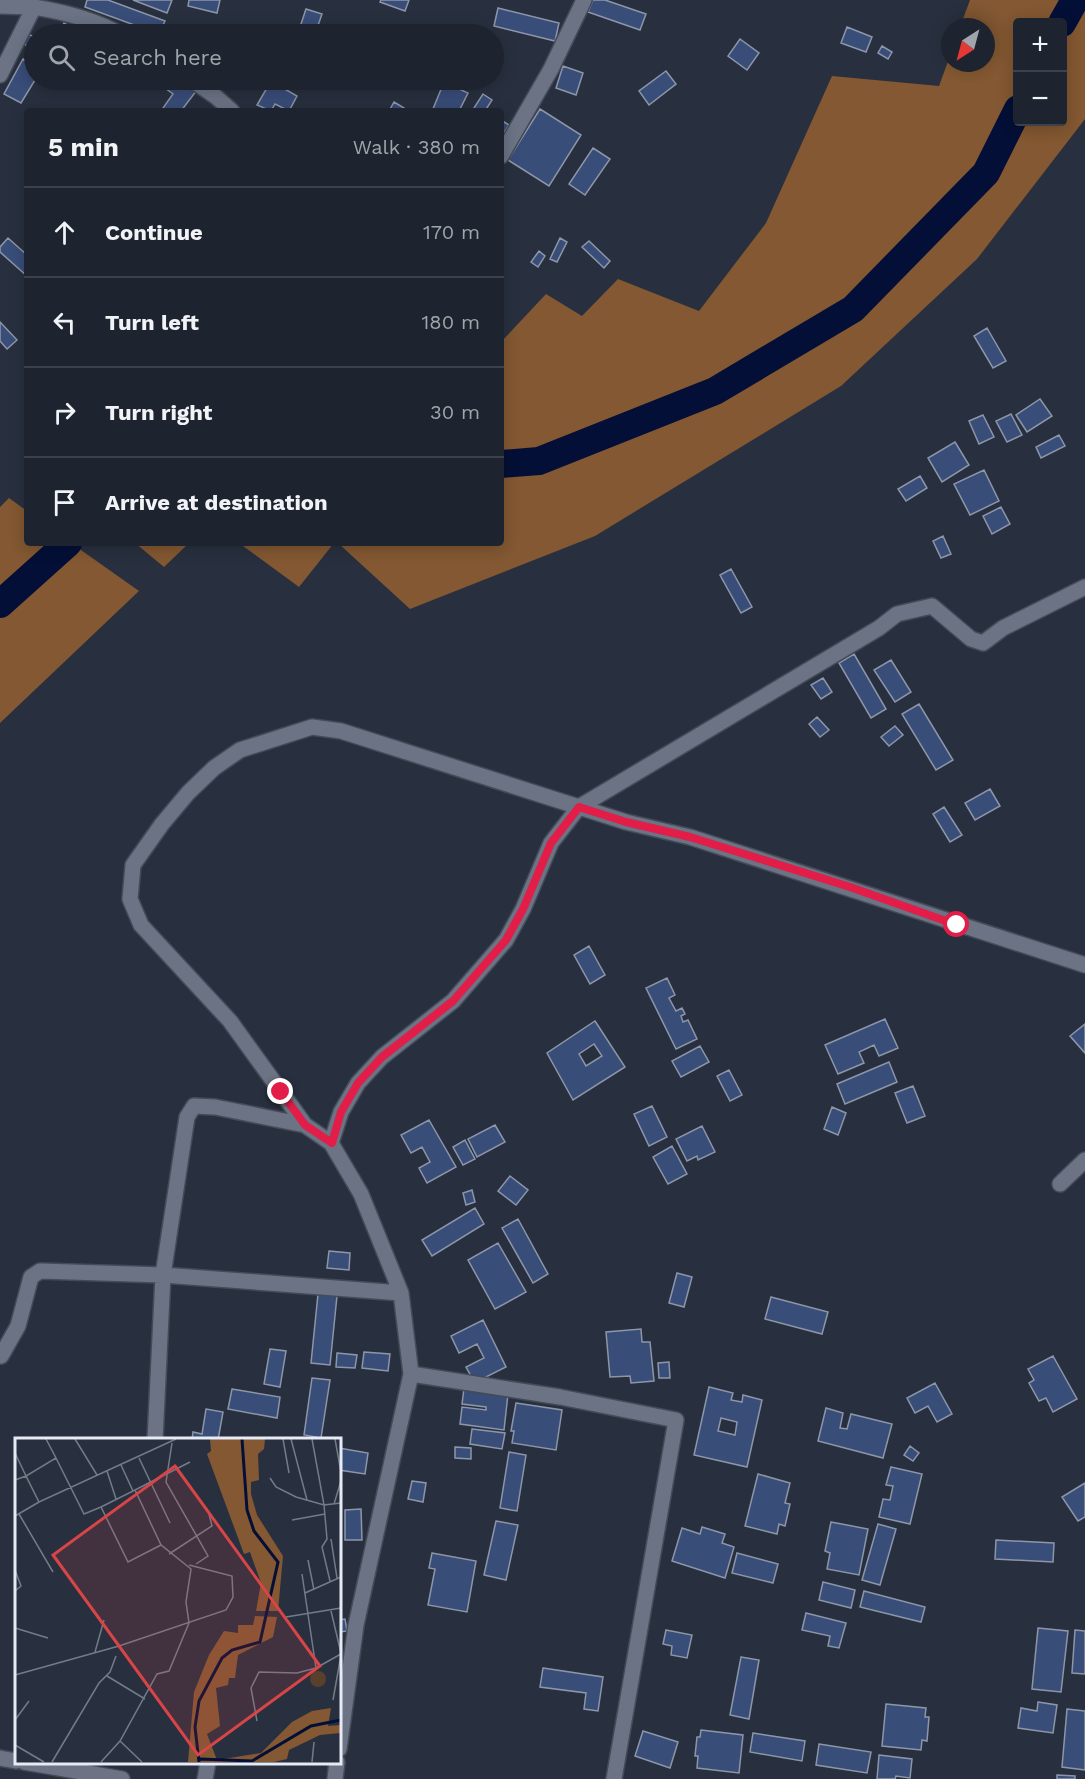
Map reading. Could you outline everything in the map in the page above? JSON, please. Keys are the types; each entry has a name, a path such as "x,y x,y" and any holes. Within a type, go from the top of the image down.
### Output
{"street":[{"path":"504,151 551,69 584,0"},
{"path":"0,6 34,7 74,14 100,24"},
{"path":"26,24 34,7"},
{"path":"0,75 24,27"},
{"path":"206,90 229,108"},
{"path":"332,1143 341,1112 358,1083 382,1057 453,1001 506,940 523,909 551,843 579,807 879,628 897,614 932,606 971,639 983,643 1003,628 1085,587"},
{"path":"340,1742 356,1625 411,1374 401,1293 361,1194 332,1143 305,1125 230,1021 141,925 130,899 133,865 162,824 188,793 214,768 240,750 312,727 341,730 626,822 690,837 1085,965"},
{"path":"155,1438 163,1275 187,1117 194,1106 215,1107 305,1125"},
{"path":"1060,1184 1085,1160"},
{"path":"1,1356 18,1326 31,1277 40,1271 163,1275 401,1293"},
{"path":"411,1374 560,1397 676,1420 614,1779"},
{"path":"0,1758 15,1761"},
{"path":"37,1764 122,1779"},
{"path":"205,1779 208,1764"},
{"path":"335,1779 337,1764"}],"shaded area":[{"path":"970,0 1085,0 1085,119 977,259 841,386 595,536 410,609 341,546 504,546 504,339 546,294 582,316 618,279 699,311 766,223 832,76 939,86 944,72 995,72 995,18 963,18"},
{"path":"9,498 24,509 24,546 75,546 139,591 0,723 0,507"},
{"path":"139,546 186,546 164,567"},
{"path":"243,546 332,546 299,587"}],"building":[{"path":"87,0 108,0 165,21 164,24 132,24 85,7"},
{"path":"133,0 172,0 167,13"},
{"path":"189,0 220,0 217,13 188,6"},
{"path":"381,0 409,0 405,11 380,2"},
{"path":"593,0 605,0 646,14 640,30 588,12"},
{"path":"498,8 559,23 555,41 504,28 504,24 494,24"},
{"path":"306,9 322,14 318,24 301,24"},
{"path":"847,27 872,37 866,52 841,43"},
{"path":"740,39 759,53 747,70 728,56"},
{"path":"882,46 892,52 888,59 878,53"},
{"path":"24,60 24,90 29,90 21,103 4,94"},
{"path":"563,66 583,73 576,95 556,88"},
{"path":"666,71 676,84 649,105 639,91"},
{"path":"168,90 197,90 183,108 163,108 173,94"},
{"path":"266,90 287,90 297,96 291,108 283,108 275,104 273,108 257,105"},
{"path":"441,90 461,90 468,93 460,108 433,108"},
{"path":"483,94 492,100 487,108 474,108"},
{"path":"394,102 404,108 391,108"},
{"path":"540,109 581,135 549,186 508,160"},
{"path":"504,122 509,125 504,133"},
{"path":"593,148 610,159 585,195 569,184"},
{"path":"8,238 24,252 24,273 0,252 0,247"},
{"path":"560,238 567,242 557,262 550,259"},
{"path":"589,241 610,261 604,268 582,247"},
{"path":"539,251 545,256 538,267 531,262"},
{"path":"0,322 17,340 7,349 0,341"},
{"path":"987,328 1006,361 993,368 974,336"},
{"path":"1040,399 1052,416 1027,432 1016,415"},
{"path":"1011,414 1022,435 1007,442 996,421"},
{"path":"983,415 994,437 979,444 969,421"},
{"path":"1059,435 1065,446 1041,458 1036,447"},
{"path":"955,442 969,465 942,482 928,458"},
{"path":"984,470 999,501 970,515 954,484"},
{"path":"920,476 927,488 906,501 898,489"},
{"path":"1001,507 1010,524 992,534 983,516"},
{"path":"943,536 951,554 941,558 933,541"},
{"path":"731,569 752,607 741,613 720,575"},
{"path":"854,654 886,709 871,718 839,663"},
{"path":"891,660 911,692 895,702 874,670"},
{"path":"823,678 832,692 821,699 811,685"},
{"path":"919,704 953,760 936,770 902,714"},
{"path":"817,717 829,730 820,737 809,724"},
{"path":"895,726 903,735 889,746 881,737"},
{"path":"990,789 1000,806 975,820 965,803"},
{"path":"944,807 962,835 950,842 933,814"},
{"path":"589,946 605,975 590,984 574,955"},
{"path":"667,978 675,995 669,998 676,1011 682,1008 685,1014 681,1016 683,1022 688,1020 697,1039 676,1049 646,988"},
{"path":"885,1019 898,1048 879,1056 874,1045 859,1052 864,1063 838,1074 825,1045"},
{"path":"595,1021 625,1067 573,1100 547,1053","holes":["594,1044 602,1056 586,1066 579,1054"]},
{"path":"1085,1024 1085,1053 1070,1036"},
{"path":"700,1046 709,1062 681,1077 672,1061"},
{"path":"889,1062 897,1082 845,1104 837,1084"},
{"path":"729,1070 742,1095 730,1101 717,1076"},
{"path":"913,1086 925,1116 907,1123 895,1093"},
{"path":"652,1106 667,1137 649,1146 634,1114"},
{"path":"832,1107 846,1113 838,1135 824,1129"},
{"path":"429,1120 456,1167 427,1183 419,1168 430,1162 422,1147 411,1153 401,1135"},
{"path":"495,1125 505,1142 477,1157 468,1139"},
{"path":"702,1126 715,1152 698,1160 697,1156 687,1161 676,1139"},
{"path":"465,1140 475,1159 463,1165 453,1147"},
{"path":"672,1146 687,1174 668,1184 653,1157"},
{"path":"510,1176 528,1190 516,1205 498,1191"},
{"path":"472,1190 475,1202 466,1205 463,1193"},
{"path":"475,1208 484,1224 432,1256 422,1240"},
{"path":"518,1219 548,1274 533,1283 502,1228"},
{"path":"498,1243 526,1292 495,1309 468,1260"},
{"path":"329,1251 350,1253 349,1270 327,1268"},
{"path":"677,1273 692,1277 684,1307 669,1303"},
{"path":"318,1294 337,1296 330,1365 311,1363"},
{"path":"771,1297 828,1312 822,1334 765,1319"},
{"path":"483,1320 506,1367 482,1379 471,1376 466,1367 484,1358 477,1344 459,1353 451,1336"},
{"path":"641,1329 642,1342 650,1342 654,1381 631,1383 630,1376 610,1377 606,1332"},
{"path":"270,1349 286,1351 280,1387 264,1384"},
{"path":"364,1352 390,1354 388,1371 362,1368"},
{"path":"337,1353 357,1355 355,1368 336,1367"},
{"path":"1053,1356 1077,1399 1053,1412 1046,1398 1039,1401 1029,1383 1034,1380 1028,1369"},
{"path":"669,1362 670,1378 659,1378 658,1363"},
{"path":"312,1378 330,1380 321,1438 304,1435"},
{"path":"935,1383 952,1414 937,1422 928,1406 915,1413 907,1398"},
{"path":"709,1387 733,1393 731,1400 742,1402 743,1395 762,1400 747,1467 694,1455","holes":["721,1418 737,1422 735,1435 718,1431"]},
{"path":"464,1388 508,1394 504,1430 460,1424 462,1407 486,1410 486,1407 462,1404"},
{"path":"232,1389 280,1397 277,1418 228,1409"},
{"path":"516,1403 562,1410 556,1450 512,1443 514,1431 511,1431"},
{"path":"826,1408 843,1413 840,1428 847,1429 851,1414 892,1424 883,1458 818,1441"},
{"path":"206,1409 223,1412 218,1438 192,1438 193,1432 202,1434"},
{"path":"472,1429 505,1433 502,1449 470,1444"},
{"path":"910,1446 919,1453 913,1461 904,1455"},
{"path":"455,1447 471,1448 471,1459 455,1458"},
{"path":"340,1448 368,1453 365,1474 340,1470"},
{"path":"509,1452 526,1455 517,1511 500,1508"},
{"path":"891,1467 922,1474 910,1524 879,1517 883,1499 890,1500 893,1486 886,1485"},
{"path":"758,1474 790,1483 785,1503 790,1504 785,1526 779,1524 777,1534 745,1526"},
{"path":"412,1481 426,1483 423,1502 408,1499"},
{"path":"1085,1483 1085,1517 1078,1521 1062,1497"},
{"path":"361,1509 362,1540 345,1540 345,1510"},
{"path":"496,1521 518,1525 506,1580 484,1575"},
{"path":"831,1522 868,1529 859,1575 827,1569 830,1553 825,1551"},
{"path":"878,1524 896,1529 880,1585 862,1580"},
{"path":"702,1527 725,1534 722,1543 734,1547 725,1578 672,1561 682,1528 700,1534"},
{"path":"996,1540 1054,1543 1053,1562 995,1559"},
{"path":"432,1553 476,1561 467,1612 428,1605 435,1569 429,1568"},
{"path":"737,1553 778,1564 773,1583 732,1573"},
{"path":"823,1582 855,1590 851,1608 819,1600"},
{"path":"864,1591 925,1607 921,1622 860,1607"},
{"path":"806,1613 846,1623 839,1648 828,1646 830,1636 802,1630"},
{"path":"345,1619 347,1631 340,1632 340,1620"},
{"path":"1038,1628 1068,1631 1061,1692 1032,1689"},
{"path":"666,1630 692,1635 687,1658 671,1655 672,1646 663,1644"},
{"path":"1075,1630 1085,1631 1085,1674 1072,1673"},
{"path":"741,1657 759,1660 749,1719 730,1715"},
{"path":"543,1668 603,1677 598,1711 584,1709 586,1693 540,1687"},
{"path":"1038,1702 1057,1705 1053,1733 1018,1728 1021,1708 1037,1711"},
{"path":"886,1704 926,1708 925,1717 929,1717 927,1741 922,1740 921,1750 882,1746"},
{"path":"1067,1709 1085,1711 1085,1770 1062,1767"},
{"path":"701,1730 743,1735 739,1773 697,1768 698,1756 695,1756 697,1737 700,1737"},
{"path":"643,1731 678,1742 670,1768 635,1756"},
{"path":"753,1733 805,1741 802,1761 750,1752"},
{"path":"819,1744 871,1752 867,1773 816,1765"},
{"path":"879,1755 912,1759 910,1778 896,1776 895,1779 877,1779"},
{"path":"1057,1775 1075,1776 1075,1779 1057,1779"}],"waterway":[{"path":"1065,18 1075,0"},
{"path":"504,464 539,461 715,391 853,309 986,173 1013,119"},
{"path":"0,604 65,546"}],"route":[{"path":"281,1092 305,1125 332,1143 341,1112 358,1083 382,1057 453,1001 506,940 523,909 551,843 579,807 626,822 690,837 850,887 957,925"}]}
